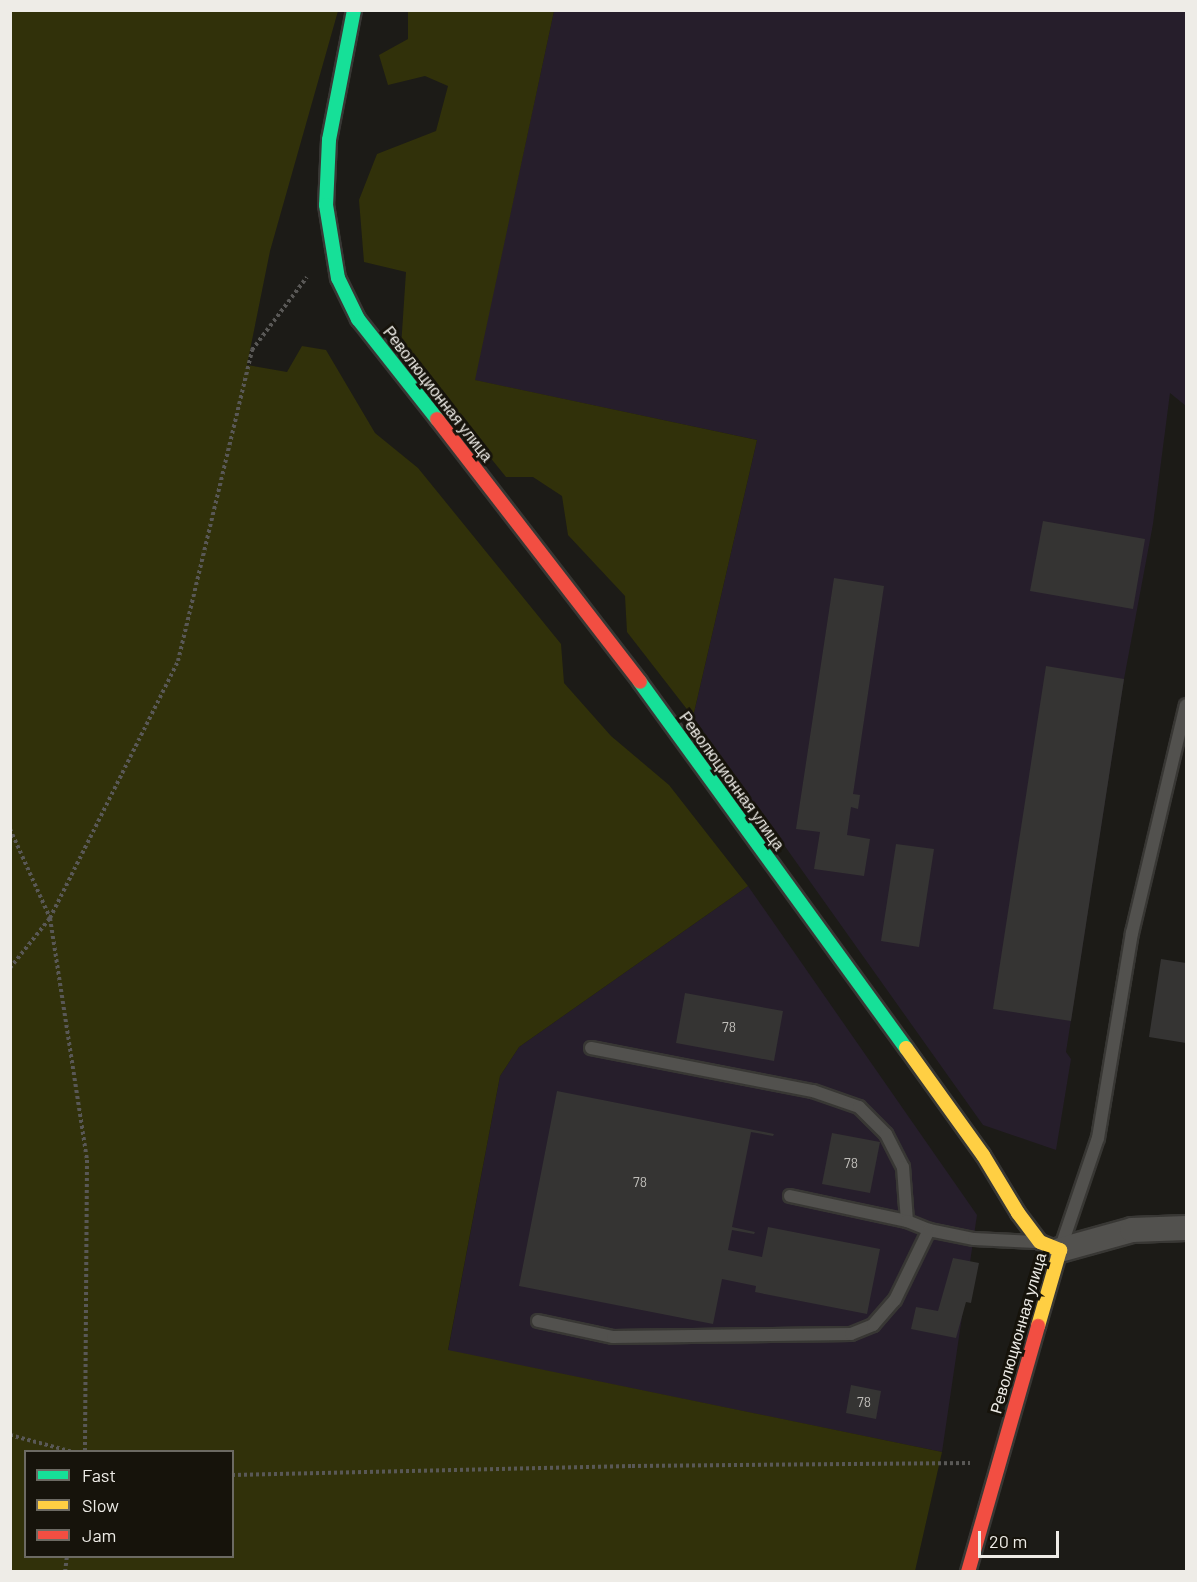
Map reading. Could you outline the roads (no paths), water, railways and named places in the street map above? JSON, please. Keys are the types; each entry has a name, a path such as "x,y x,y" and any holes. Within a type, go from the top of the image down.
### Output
{"street":[{"name":"Революционная улица","path":"354,10 329,140 326,205 338,278 358,319 614,645 983,1155 1018,1213 1050,1246 999,1463 968,1572"},
{"path":"1050,1246 1132,1230 1186,1228"}],"lane":[{"path":"790,1196 907,1221 929,1230 974,1239 1050,1246 1098,1138 1132,933 1186,705"},
{"path":"591,1048 813,1090 859,1107 886,1134 903,1167 907,1221"},
{"path":"538,1321 613,1337 851,1334 873,1325 895,1300 929,1230"}]}
